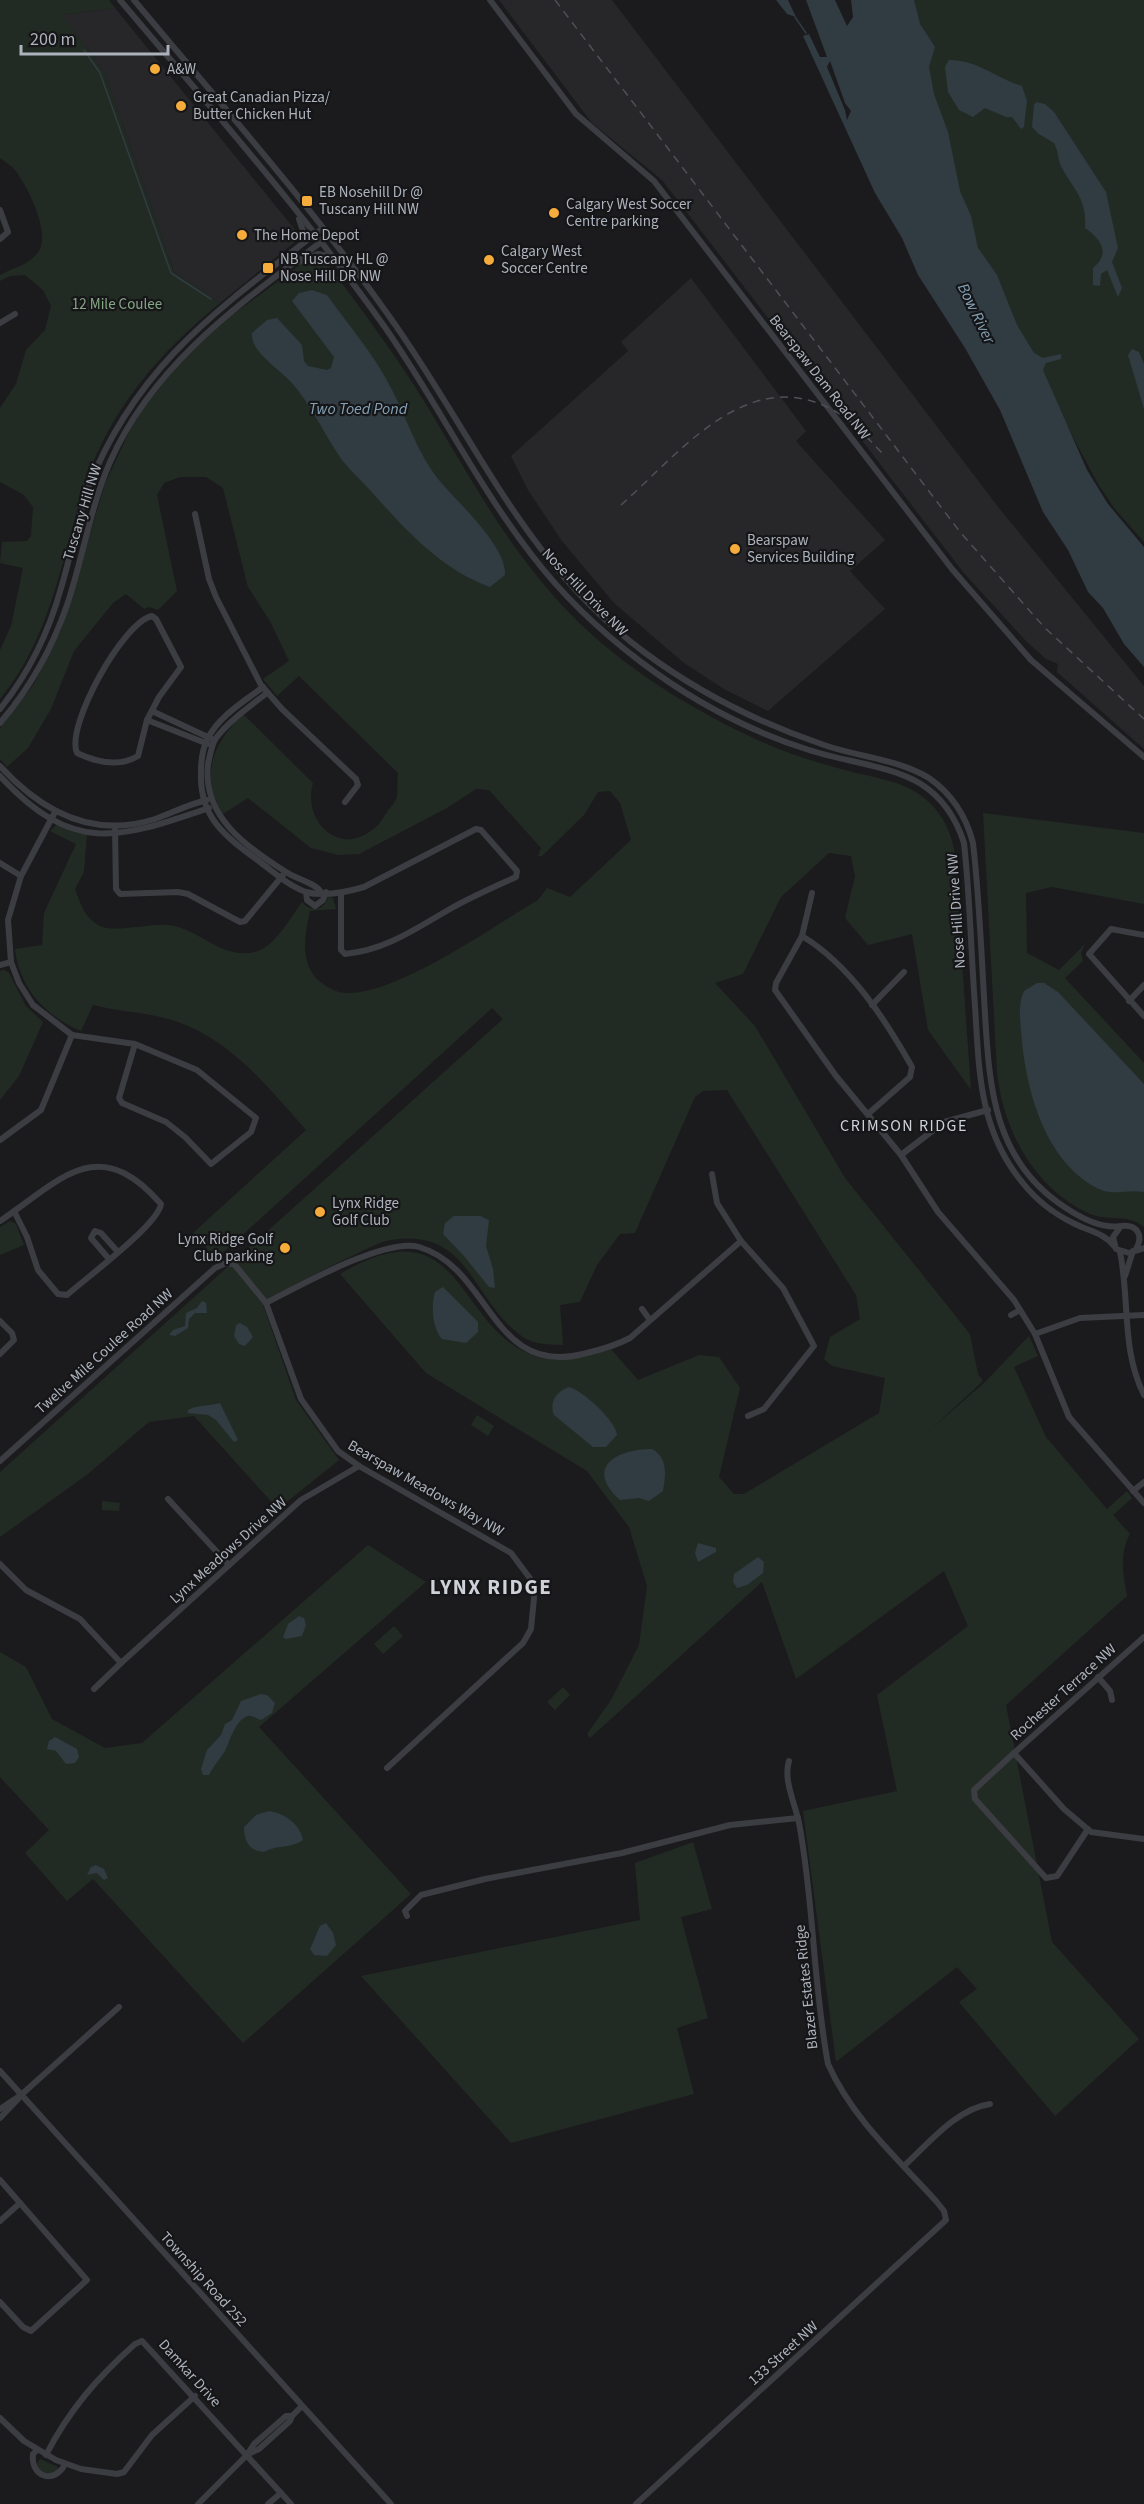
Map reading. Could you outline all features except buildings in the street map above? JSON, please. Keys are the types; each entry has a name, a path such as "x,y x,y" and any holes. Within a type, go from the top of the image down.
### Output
{"street":[{"name":"Nose Hill Drive NW","path":"120,0 333,257 400,348 516,534 547,574 602,630 662,678 723,714 806,749 913,780 928,789 948,809 964,843 979,1081 985,1111 1005,1158 1032,1194 1053,1212 1105,1236 1114,1246"},
{"name":"Nose Hill Drive NW","path":"134,0 323,228 414,352 523,527 564,579 604,619 663,666 735,710 827,747 910,769 936,783 951,797 964,816 973,843 990,1085 994,1108 1010,1147 1043,1190 1081,1216 1107,1226 1121,1226"},
{"name":"Bearspaw Dam Road NW","path":"490,0 576,114 654,181 952,569 1031,660 1144,757"},
{"path":"282,193 303,226 302,245"},
{"path":"0,210 8,232 0,239"},
{"name":"Tuscany Hill NW","path":"0,710 23,677 50,622 86,494 108,442 129,405 152,374 188,336 323,228"},
{"name":"Tuscany Hill NW","path":"0,723 27,689 49,651 67,605 101,485 134,416 163,376 187,351 329,236"},
{"path":"287,269 318,254 333,257"},
{"path":"0,323 15,314"},
{"path":"195,514 212,588 230,629 265,690 356,779 358,785 345,802"},
{"path":"152,616 156,619 181,667 147,720 138,756 131,760 114,763 98,762 77,753 74,748 87,702 98,677 123,640 140,622 152,616"},
{"path":"265,690 223,718 210,742 201,777 209,808 228,837 281,878 306,892 341,893 364,887 476,829 481,830 518,871 516,877 452,908 396,941 366,952 345,954 341,950 341,893"},
{"path":"152,711 210,742"},
{"path":"147,720 210,742"},
{"path":"0,766 27,794 53,815"},
{"path":"0,776 21,798 53,815 115,830 155,827 209,808"},
{"path":"115,830 207,800"},
{"path":"209,808 233,832 285,872 323,892"},
{"path":"53,815 21,876 8,920 11,962 19,983 33,1005 72,1035 135,1044 197,1070 256,1118 251,1132 211,1164 185,1137 166,1122 122,1103 119,1098 135,1044"},
{"path":"115,830 116,889 120,894 178,892 188,894 240,922 245,921 285,872"},
{"path":"0,863 21,876"},
{"path":"306,892 307,900 315,906 323,900 323,892"},
{"path":"812,893 802,936 775,985 775,990 831,1069 901,1155 938,1212 1020,1310 1035,1334 1069,1417 1144,1503"},
{"path":"1144,935 1111,929 1089,951 1090,958 1144,1016"},
{"path":"802,936 829,957 872,1005 913,1070 910,1077 868,1114"},
{"path":"0,965 11,962"},
{"path":"872,1005 904,972"},
{"path":"1130,1000 1144,985"},
{"path":"0,1140 41,1110 72,1035"},
{"path":"901,1155 944,1122 994,1108"},
{"path":"0,1221 14,1211 71,1172 103,1167 137,1180 161,1204 160,1212 118,1252 67,1294 58,1294 38,1270 27,1237 14,1211"},
{"path":"712,1174 717,1203 741,1241 783,1288 814,1346 764,1409 748,1416"},
{"path":"1144,1236 1130,1226 1121,1226 1113,1237 1114,1246 1120,1252 1125,1276 1129,1352 1144,1395"},
{"path":"1125,1276 1134,1250 1140,1241 1136,1230"},
{"path":"109,1259 91,1238 94,1231 101,1233 118,1252"},
{"path":"266,1303 324,1274 385,1249 417,1246 447,1262 460,1273 507,1335 542,1357 564,1359 614,1347 630,1338 741,1241"},
{"path":"1120,1252 1144,1248"},
{"name":"Bearspaw Meadows Way NW","path":"226,1263 234,1264 266,1303 301,1399 338,1451 359,1466 511,1553 531,1581 534,1598 531,1629 524,1643 387,1768"},
{"name":"Twelve Mile Coulee Road NW","path":"0,1461 215,1268 226,1263"},
{"path":"642,1310 650,1320"},
{"path":"1011,1315 1020,1310"},
{"path":"1035,1334 1080,1317 1144,1315"},
{"path":"0,1321 12,1333 14,1340 0,1354"},
{"name":"Lynx Meadows Drive NW","path":"94,1689 301,1500 359,1466"},
{"path":"1133,1491 1144,1482"},
{"path":"168,1499 229,1565"},
{"path":"0,1564 26,1590 81,1619 122,1663"},
{"name":"Rochester Terrace NW","path":"1144,1637 1014,1753 1064,1809 1088,1829 1144,1839"},
{"path":"1098,1677 1110,1691 1112,1700"},
{"path":"1014,1753 974,1791 975,1799 1046,1878 1057,1876 1088,1829"},
{"name":"Blazer Estates Ridge","path":"789,1761 785,1772 798,1818 806,1866 828,2064 840,2090 858,2117 944,2211 946,2220"},
{"path":"407,1916 405,1911 421,1895 622,1853 730,1826 798,1818"},
{"path":"0,2118 21,2095 119,2007"},
{"name":"Township Road 252","path":"0,2071 391,2504"},
{"path":"0,2109 21,2095"},
{"path":"904,2166 963,2113 976,2106 990,2104"},
{"path":"0,2180 87,2280 31,2331 23,2327 0,2302"},
{"path":"0,2221 20,2203"},
{"name":"133 Street NW","path":"636,2504 946,2220"},
{"name":"Damkar Drive","path":"46,2455 84,2394 139,2342 147,2345 195,2396 291,2504"},
{"path":"0,2418 37,2450 65,2464 105,2473 124,2472 152,2435 195,2396"},
{"path":"198,2504 248,2455 259,2449 290,2421 302,2406"},
{"path":"37,2450 33,2454 32,2461 39,2474 46,2478 62,2471 65,2464"},
{"path":"268,2504 281,2493"}],"shaded area":[{"path":"499,0 612,0 999,508 1144,686 1144,749 1057,672 1058,664 1046,659 1026,641 963,572 662,180 592,123"},
{"path":"115,8 296,231 295,242 220,303 174,272 104,71 62,15"},
{"path":"691,278 806,431 796,441 885,540 850,571 885,609 768,711 724,689 684,663 614,603 562,541 528,490 511,456 628,351 621,342"}],"green space":[{"name":"12 Mile Coulee","path":"0,0 109,0 115,8 62,15 104,71 174,272 220,303 177,341 158,362 139,384 108,431 85,484 43,623 18,675 0,699 0,650 11,626 23,568 0,563 2,542 27,541 31,536 33,507 24,495 0,482 0,408 16,384 26,350 45,330 51,306 43,290 25,275 10,276 0,281 0,275 26,263 35,256 42,243 42,233 36,209 26,186 13,168 0,158"},
{"path":"909,0 1144,0 1144,542 1115,509 1098,484 972,247"},
{"path":"307,260 322,260 328,265 367,317 427,406 504,532 521,556 579,623 647,678 696,708 759,741 810,760 907,787 922,796 935,808 949,831 954,849 971,1090 928,1030 912,934 868,945 845,918 855,876 851,856 829,853 781,897 743,974 715,983 755,1026 845,1178 970,1334 978,1374 983,1381 930,1430 985,1382 1029,1336 1038,1356 1014,1367 1046,1437 1107,1509 1127,1491 1132,1498 1113,1515 1130,1534 1123,1557 1127,1596 1006,1705 1052,1942 1139,2039 1055,2116 959,2002 977,1989 957,1967 836,2062 803,1811 897,1791 877,1695 968,1626 944,1571 796,1679 762,1582 590,1738 587,1734 611,1700 639,1645 647,1586 629,1527 587,1471 426,1373 340,1274 381,1255 412,1252 436,1261 455,1278 490,1323 511,1343 538,1357 547,1359 575,1357 611,1349 638,1380 699,1355 719,1357 740,1388 719,1477 734,1494 744,1494 879,1413 885,1378 832,1366 824,1359 830,1337 860,1319 856,1295 727,1090 703,1091 695,1097 635,1233 620,1234 597,1265 580,1302 560,1305 563,1345 537,1343 523,1337 506,1322 453,1255 436,1244 414,1239 382,1242 262,1302 296,1400 339,1460 278,1509 194,1416 149,1422 88,1474 0,1537 0,1472 503,1019 492,1008 216,1259 193,1233 306,1130 244,1063 208,1036 165,1018 93,1005 81,1031 56,1018 36,999 22,976 15,949 42,945 44,913 76,844 50,831 56,825 87,833 84,872 75,889 87,915 106,928 169,925 191,932 232,952 255,952 275,938 302,902 309,908 317,909 324,905 328,897 333,898 336,909 310,911 305,947 312,973 325,986 341,993 372,990 420,970 538,900 547,888 570,897 631,840 620,803 610,791 598,792 584,815 542,856 538,856 541,848 489,790 476,789 447,808 359,854 338,855 311,848 248,798 223,814 212,786 213,760 224,737 243,714 313,783 311,797 313,810 318,821 335,837 347,839 359,837 377,826 396,798 398,773 299,676 277,696 263,679 289,661 271,623 248,587 223,488 206,477 180,477 164,483 157,495 177,591 158,610 149,607 144,609 126,594 113,603 74,651 51,709 28,748 7,767 0,759 0,728 34,684 61,630 105,484 129,432 146,404 184,358 228,318"},
{"path":"983,813 1144,833 1144,904 1052,887 1026,893 1027,953 1059,970 1085,944 1081,953 1083,961 1065,978 1144,1063 1144,1227 1131,1220 1095,1216 1069,1202 1051,1188 1037,1172 1014,1135 1000,1093 997,1072"},
{"path":"4,970 9,973 26,1006 43,1022 19,1076 0,1100 0,971"},
{"path":"10,1221 16,1224 24,1245 0,1255 0,1227"},
{"path":"477,1415 494,1426 488,1436 471,1425"},
{"path":"102,1501 120,1503 119,1511 102,1510"},
{"path":"368,1545 426,1582 259,1727 411,1894 243,2043 93,1879 67,1901 25,1853 49,1830 0,1777 0,1652 26,1667 52,1719 105,1748 142,1743"},
{"path":"394,1626 403,1636 383,1654 374,1644"},
{"path":"563,1687 570,1695 555,1710 547,1702"},
{"path":"693,1842 712,1909 681,1917 708,2018 677,2028 694,2094 511,2143 361,1976 640,1920 635,1863"},
{"path":"40,2459 58,2467 59,2470 52,2475 40,2472 37,2464"}],"water":[{"path":"776,0 788,0 796,17 787,14"},
{"name":"Bow River","path":"806,0 835,0 847,26 853,17 851,0 914,0 920,24 935,47 929,67 934,94 948,132 960,191 971,216 978,248 997,275 1017,325 1034,353 1043,358 1061,354 1061,359 1046,363 1043,370 1087,470 1108,504 1144,547 1144,667 1124,644 1103,608 1088,592 1068,550 1043,512 1000,410 965,348 918,275 902,238 875,193 803,36 809,34 820,57 827,57","holes":["830,61 845,103 851,111 847,120 827,67"]},
{"path":"949,60 978,66 1022,86 1027,101 1024,127 1021,129 1012,117 1006,117 985,108 973,117 959,110 948,92 945,67"},
{"path":"1036,102 1045,104 1054,112 1106,192 1118,248 1112,262 1122,288 1118,297 1107,270 1101,274 1100,286 1093,285 1093,268 1102,257 1102,246 1096,237 1085,228 1082,202 1061,166 1054,143 1032,127"},
{"name":"Two Toed Pond","path":"312,290 327,295 362,342 386,378 418,447 431,469 479,524 498,551 505,575 490,587 455,570 424,546 396,518 343,461 298,390 256,347 252,333 267,320 277,318 302,345 304,361 308,366 327,370 331,368 334,357 292,301 299,293"},
{"path":"1132,349 1139,352 1144,364 1144,409 1128,355"},
{"path":"1037,983 1044,983 1058,992 1144,1084 1144,1192 1107,1192 1095,1187 1077,1174 1062,1158 1050,1139 1032,1097 1021,1031 1022,996 1024,991"},
{"path":"454,1216 480,1216 489,1220 486,1246 493,1269 495,1288 489,1287 443,1234 445,1223"},
{"path":"443,1287 478,1322 478,1332 466,1343 442,1339 436,1329 433,1316 434,1297 435,1292"},
{"path":"202,1301 206,1303 207,1313 195,1313 189,1319 188,1328 175,1336 169,1335 173,1330 185,1326 186,1313 197,1308"},
{"path":"240,1323 247,1327 253,1337 245,1346 239,1344 234,1336 236,1325"},
{"path":"569,1387 589,1399 611,1422 617,1435 606,1447 593,1447 554,1415 552,1406 555,1398"},
{"path":"220,1403 238,1440 234,1442 216,1420 208,1415 188,1413 188,1410 195,1407"},
{"path":"652,1449 661,1457 665,1467 663,1491 649,1501 639,1498 620,1500 605,1478 605,1469 609,1462 627,1452"},
{"path":"698,1543 716,1548 716,1552 698,1562 695,1553"},
{"path":"758,1557 764,1562 763,1573 747,1585 737,1588 733,1582 734,1574"},
{"path":"299,1616 304,1618 306,1625 302,1636 286,1639 283,1637 288,1624"},
{"path":"261,1694 267,1695 275,1703 272,1713 261,1720 250,1716 243,1718 236,1726 225,1751 209,1775 203,1775 201,1769 207,1750 221,1735 225,1724 232,1720 241,1701"},
{"path":"55,1737 77,1749 79,1757 75,1763 66,1764 56,1751 47,1749 49,1741"},
{"path":"269,1811 280,1814 291,1821 299,1829 303,1840 294,1845 264,1852 251,1847 246,1841 244,1827 256,1815"},
{"path":"96,1865 104,1869 108,1878 104,1880 97,1873 87,1875 91,1867"},
{"path":"326,1923 333,1933 336,1945 327,1956 314,1955 310,1949 320,1926"}],"waterway":[{"path":"795,17 806,33"},
{"path":"84,50 100,73 171,273 211,299"}],"railway":[{"path":"555,0 960,532 1045,628 1144,719"},
{"path":"621,505 695,437 722,418 750,404 779,397 810,401 843,416 883,454"}],"place":[{"name":"A&W","path":"155,69"},
{"name":"Great Canadian Pizza/ Butter Chicken Hut","path":"181,106"},
{"name":"EB Nosehill Dr @ Tuscany Hill NW","path":"307,201"},
{"name":"Calgary West Soccer Centre parking","path":"554,213"},
{"name":"The Home Depot","path":"242,235"},
{"name":"Calgary West Soccer Centre","path":"489,260"},
{"name":"NB Tuscany HL @ Nose Hill DR NW","path":"268,268"},
{"name":"Bearspaw Services Building","path":"735,549"},
{"name":"Lynx Ridge Golf Club","path":"320,1212"},
{"name":"Lynx Ridge Golf Club parking","path":"285,1248"}],"district":[{"name":"CRIMSON RIDGE","path":"904,1125"},
{"name":"LYNX RIDGE","path":"491,1587"}]}
